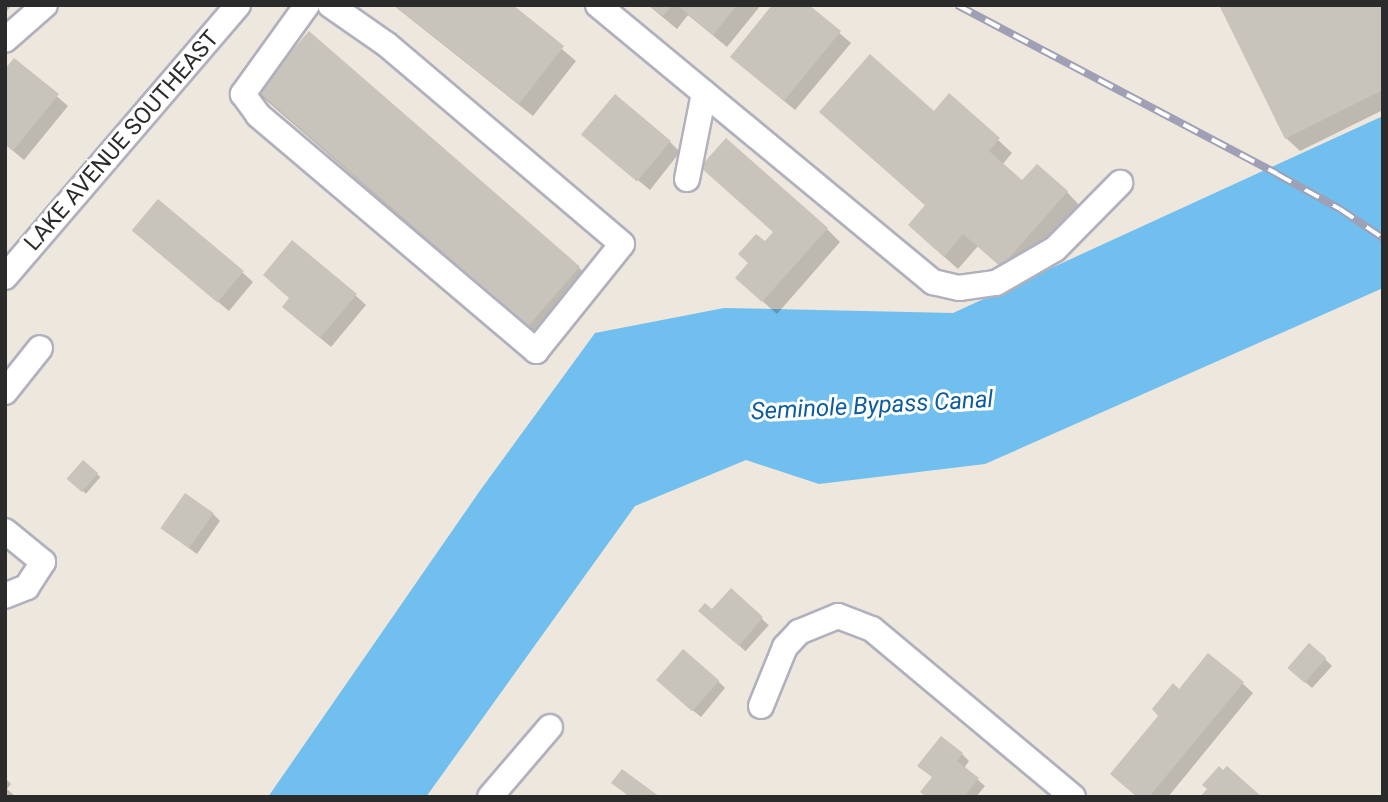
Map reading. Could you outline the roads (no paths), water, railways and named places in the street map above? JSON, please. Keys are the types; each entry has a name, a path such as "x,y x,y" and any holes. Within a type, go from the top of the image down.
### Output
{"street":[{"path":"5,40 45,5"},
{"name":"LAKE AVENUE SOUTHEAST","path":"5,277 238,5"},
{"path":"303,7 243,94 258,115 536,351 622,244 386,44 330,5"},
{"path":"598,5 933,282 959,288 996,283 1055,249 1120,183"},
{"path":"687,179 704,93"},
{"path":"5,393 40,348"},
{"path":"5,531 43,562 27,587 5,596"},
{"path":"761,706 785,647 799,632 838,616 872,629 1073,797"},
{"path":"490,797 550,727"}],"water":[{"name":"Seminole Bypass Canal","path":"1383,116 1383,288 985,464 819,484 746,460 635,506 426,797 268,797 479,492 595,333 724,308 953,313"}],"railway":[{"path":"957,5 1277,174 1340,209 1383,238"}]}
